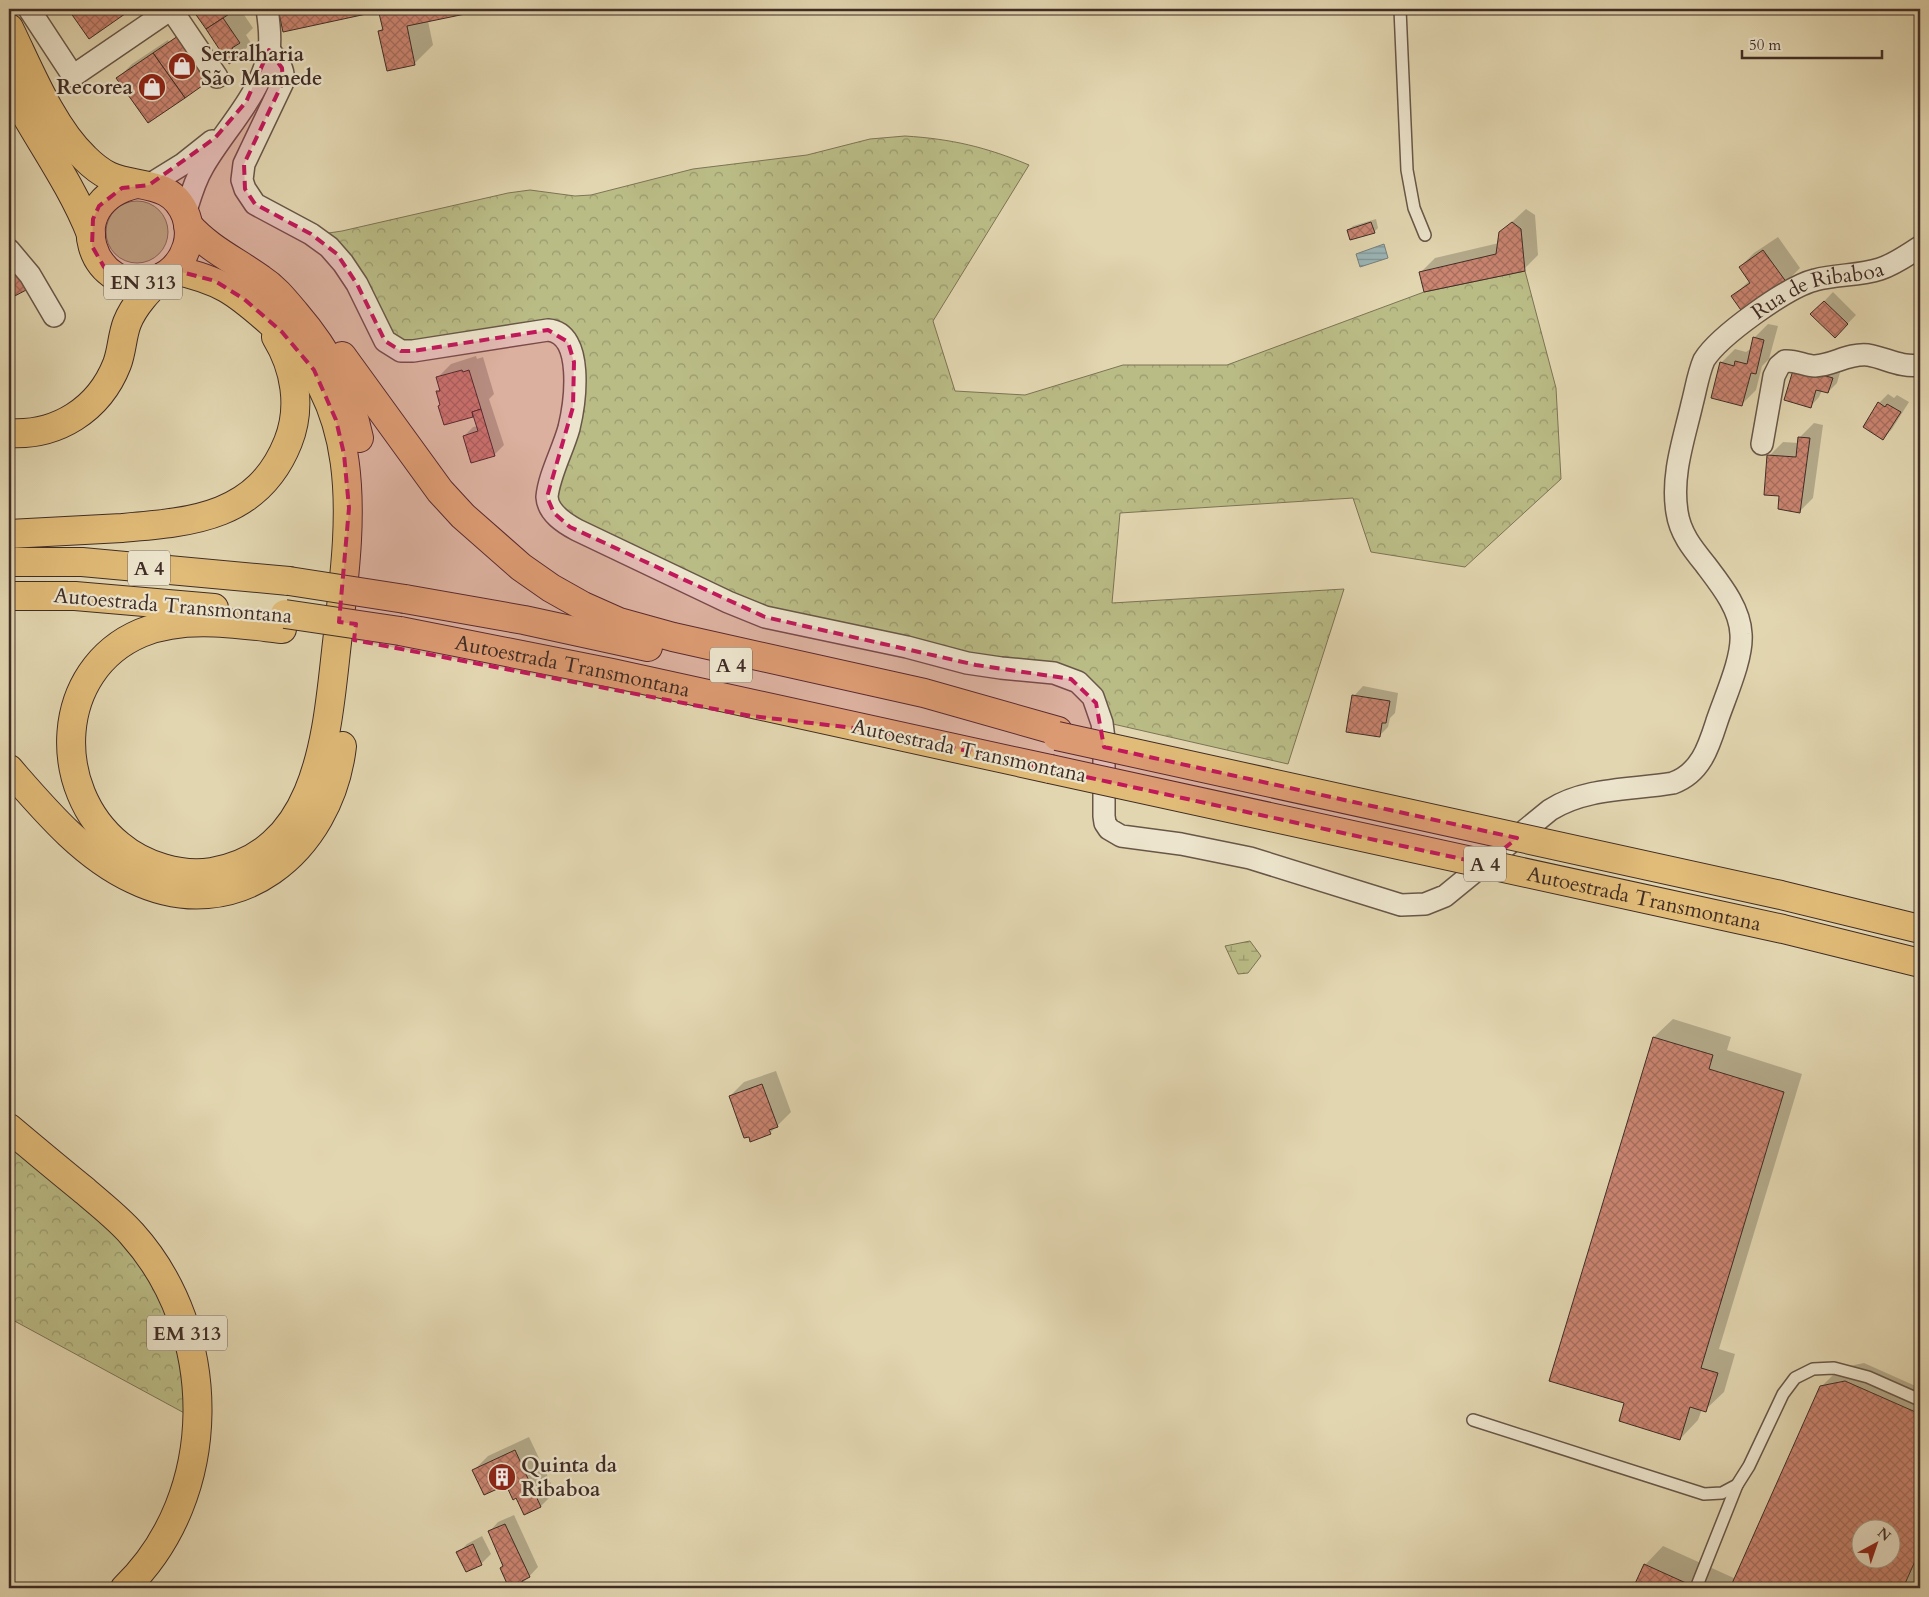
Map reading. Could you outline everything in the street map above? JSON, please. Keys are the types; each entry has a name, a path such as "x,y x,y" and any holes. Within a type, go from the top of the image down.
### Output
{"main road":[{"path":"9,28 54,116 72,144 86,159 109,176 161,189 172,196 203,240 216,251 297,303 316,322 440,491 463,516 521,567 576,602 619,622 673,638 924,693 1058,734"},
{"name":"EN 313","path":"9,85 24,115 67,182 91,234"},
{"name":"EN 313","path":"128,323 121,296 97,257 92,246 91,234 96,212 109,195 122,188 143,185"},
{"name":"EN 313","path":"9,433 33,433 53,429 71,419 89,405 102,391 112,376 120,355 128,323 144,296 184,257 189,241 187,219"},
{"name":"EN 313","path":"104,267 117,277 132,282 148,282 168,274"},
{"path":"168,274 215,281 233,291 293,342 314,370 336,420 346,469 349,497 347,561 329,712 321,758 312,785 299,812 282,834 270,845 242,863 229,868 203,873 173,870 144,861 120,846 106,834 89,810 80,794 71,761 71,733 76,710 84,687 95,670 106,657 132,638 173,624 284,622"},
{"path":"9,769 78,841 116,870 149,886 182,894 217,894 263,877 289,857 301,844 320,815 332,786 341,754 366,536 365,473 358,432 347,395 340,380 314,336 278,292"},
{"path":"9,534 105,529 188,521 222,511 242,501 259,487 274,468 286,448 293,428 296,404 294,384 285,352 271,327 256,309"},
{"name":"Autoestrada Transmontana","path":"9,562 82,562 289,581 524,620 1058,734 1128,752 1791,898 1920,929"},
{"name":"Autoestrada Transmontana","path":"9,596 74,596 284,622 556,661 1783,930 1920,963"},
{"name":"EM 313","path":"9,1128 107,1210 132,1234 155,1265 175,1301 188,1333 195,1366 198,1398 190,1474 180,1504 168,1530 150,1559 125,1588"}],"street":[{"path":"29,9 73,76 171,9 217,77"},
{"path":"187,219 198,175 257,84 269,50 270,33 267,9"},
{"name":"Rua de Ribaboa","path":"269,50 282,68 283,82 244,164 242,172 245,189 256,204 320,240 337,254 357,284 385,341 389,345 401,351 413,351 548,330 556,332 568,342 574,362 573,407 569,429 547,497 550,507 564,522 719,598 760,615 907,647 976,665 1054,674 1072,678 1083,686 1092,697 1100,715 1104,739 1104,820 1106,826 1112,832 1126,837 1181,844 1250,858 1401,905 1425,904 1436,901 1454,891 1559,804 1580,796 1674,782 1690,774 1702,759 1711,740 1739,654 1742,633 1736,613 1724,591 1688,543 1677,511 1676,487 1682,446 1702,365 1711,350 1720,341 1775,300 1805,284 1824,278 1854,275 1880,269 1898,261 1920,247"},
{"path":"143,185 191,159 231,124"},
{"path":"9,250 30,275 54,316"},
{"path":"1762,444 1774,376 1779,366 1785,361 1817,366 1843,357 1860,355 1875,356 1906,365 1920,365"}],"lane":[{"path":"1400,9 1407,170 1414,208 1425,235"},
{"path":"1698,1583 1737,1485 1749,1466 1783,1394 1794,1378 1813,1369 1834,1368 1868,1377 1920,1400"},
{"path":"1473,1420 1704,1494 1722,1493 1737,1485"}],"highlighted area":[{"path":"269,50 282,68 283,82 244,164 245,189 255,204 311,234 337,254 357,284 385,341 401,351 413,351 548,330 568,342 574,362 573,407 547,497 554,513 570,527 765,617 976,665 1071,679 1096,703 1104,747 1517,838 1485,864 871,730 751,716 354,640 356,624 339,622 349,508 344,454 336,420 314,370 282,332 244,299 215,281 174,270 148,282 117,277 104,267 92,246 93,219 99,206 122,188 149,185 215,138 246,102"}],"green space":[{"path":"905,136 938,139 968,145 998,153 1029,165 933,321 955,391 1025,395 1123,365 1227,365 1424,292 1525,271 1556,388 1561,479 1465,567 1371,552 1353,498 1120,513 1112,603 1344,589 1288,764 1113,724 1098,689 1078,670 1043,662 994,660 783,615 600,538 555,503 575,336 417,346 396,341 322,234 508,193 530,190 575,196 591,195 693,169 807,155 870,139"},
{"path":"137,201 149,203 159,210 166,220 168,232 166,244 159,254 149,261 137,263 125,261 115,254 108,244 106,232 108,220 115,210 125,203"},
{"path":"1250,941 1261,956 1248,973 1238,974 1225,946"},
{"path":"9,1140 119,1235 154,1286 176,1339 188,1415 9,1318"}],"water":[{"path":"1384,244 1388,258 1360,267 1356,254"}],"building":[{"path":"68,9 132,9 89,39"},
{"path":"192,9 237,9 206,29"},
{"path":"278,9 370,9 371,13 283,32"},
{"path":"378,9 469,9 470,13 407,26 415,65 387,71 378,31 383,30"},
{"path":"223,18 240,43 232,48 238,58 229,64 206,29"},
{"path":"178,36 209,81 185,98 153,53"},
{"path":"153,53 185,98 148,123 116,78"},
{"path":"1371,222 1375,233 1350,240 1347,230"},
{"path":"1512,222 1521,229 1525,271 1424,292 1419,272 1496,254 1499,232"},
{"path":"1763,250 1787,283 1743,313 1731,296 1750,283 1739,267"},
{"path":"9,255 30,288 9,299"},
{"path":"1824,301 1848,324 1835,338 1810,314"},
{"path":"1753,337 1764,340 1756,374 1751,373 1742,406 1711,398 1720,362 1734,366 1735,361 1747,364"},
{"path":"1794,367 1833,378 1828,393 1816,390 1811,408 1784,400"},
{"path":"462,370 463,372 469,370 481,409 472,412 473,417 444,425 438,406 440,405 436,391 440,391 436,377"},
{"path":"1878,402 1885,407 1887,404 1901,412 1883,440 1863,427"},
{"path":"481,409 495,456 471,463 463,436 478,431 472,412"},
{"path":"1798,437 1810,438 1800,513 1778,509 1779,496 1764,495 1767,455 1796,457"},
{"path":"1352,695 1390,701 1386,723 1382,723 1380,737 1346,732"},
{"path":"1653,1037 1713,1055 1709,1069 1784,1092 1701,1368 1718,1373 1706,1412 1690,1407 1680,1440 1619,1421 1624,1403 1549,1381"},
{"path":"762,1084 778,1127 769,1130 771,1134 750,1142 749,1137 744,1138 729,1096"},
{"path":"1845,1381 1920,1414 1920,1550 1903,1588 1730,1588 1820,1386"},
{"name":"Quinta da Ribaboa","path":"515,1450 541,1507 524,1515 516,1498 513,1500 506,1485 484,1495 472,1470"},
{"path":"505,1524 530,1577 522,1581 523,1584 515,1588 509,1588 500,1568 503,1566 488,1531"},
{"path":"473,1544 482,1565 466,1572 456,1552"},
{"path":"1644,1564 1697,1588 1633,1588"}],"place":[{"name":"Serralharia São Mamede","path":"182,66"},
{"name":"Recorea","path":"152,87"},
{"name":"Quinta da Ribaboa","path":"502,1477"}]}
